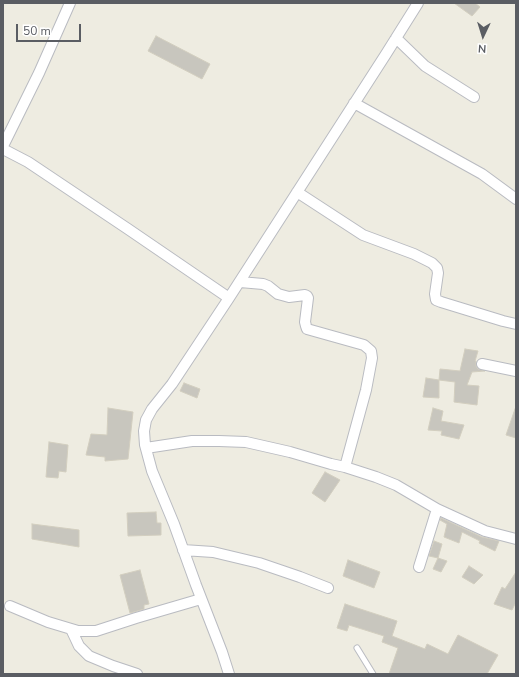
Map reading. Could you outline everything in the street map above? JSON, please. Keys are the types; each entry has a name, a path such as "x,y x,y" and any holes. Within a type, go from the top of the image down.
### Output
{"street":[{"path":"70,3 39,73 3,148 28,162 229,298"},
{"path":"229,674 174,524 152,471 146,448 144,431 146,420 152,409 172,384 240,282 418,3"},
{"path":"396,38 425,66 474,98"},
{"path":"354,104 482,174 516,199"},
{"path":"297,192 363,235 414,254 432,263 437,268 438,273 435,294 436,300 516,324"},
{"path":"240,282 263,284 278,294 289,297 307,296 305,322 307,328 364,345 371,351 372,358 366,390 345,467"},
{"path":"482,364 516,372"},
{"path":"146,448 192,441 219,441 246,442 290,452 376,477 396,485 485,531 516,539"},
{"path":"419,567 438,508"},
{"path":"183,550 213,552 259,563 328,588"},
{"path":"10,606 48,622 71,629 78,631 96,631 201,599"},
{"path":"71,629 79,646 89,656 112,666 137,674"}],"lane":[{"path":"357,648 373,674"}],"building":[{"path":"454,3 475,3 480,7 472,16"},
{"path":"156,36 210,64 202,79 148,51"},
{"path":"465,349 478,351 475,361 476,366 478,369 485,371 472,372 467,385 479,386 477,405 454,402 455,382 439,380 440,369 460,371"},
{"path":"426,378 439,380 439,398 423,397"},
{"path":"184,383 200,389 197,398 180,391"},
{"path":"108,408 133,412 128,459 105,461 105,457 86,455 91,434 107,435"},
{"path":"433,408 443,411 441,421 464,425 459,439 441,435 442,431 428,430"},
{"path":"516,409 516,438 506,435"},
{"path":"49,442 68,445 66,472 59,471 58,478 46,477"},
{"path":"325,472 340,480 325,502 312,493"},
{"path":"156,512 157,523 161,523 161,535 128,536 127,513"},
{"path":"441,518 482,537 499,541 495,551 462,532 459,543 444,537 447,524 440,520"},
{"path":"32,524 79,530 79,547 32,539"},
{"path":"434,541 442,544 438,558 429,556"},
{"path":"438,558 447,561 441,572 433,569"},
{"path":"348,560 380,572 374,588 343,576"},
{"path":"469,566 483,575 474,584 462,577"},
{"path":"140,570 149,604 144,605 144,609 130,613 120,575"},
{"path":"516,572 516,602 512,610 494,604 502,587 505,589"},
{"path":"345,604 397,621 392,636 425,649 427,644 448,654 458,635 498,655 487,674 389,674 398,648 382,642 384,636 349,625 347,631 337,628"}]}
